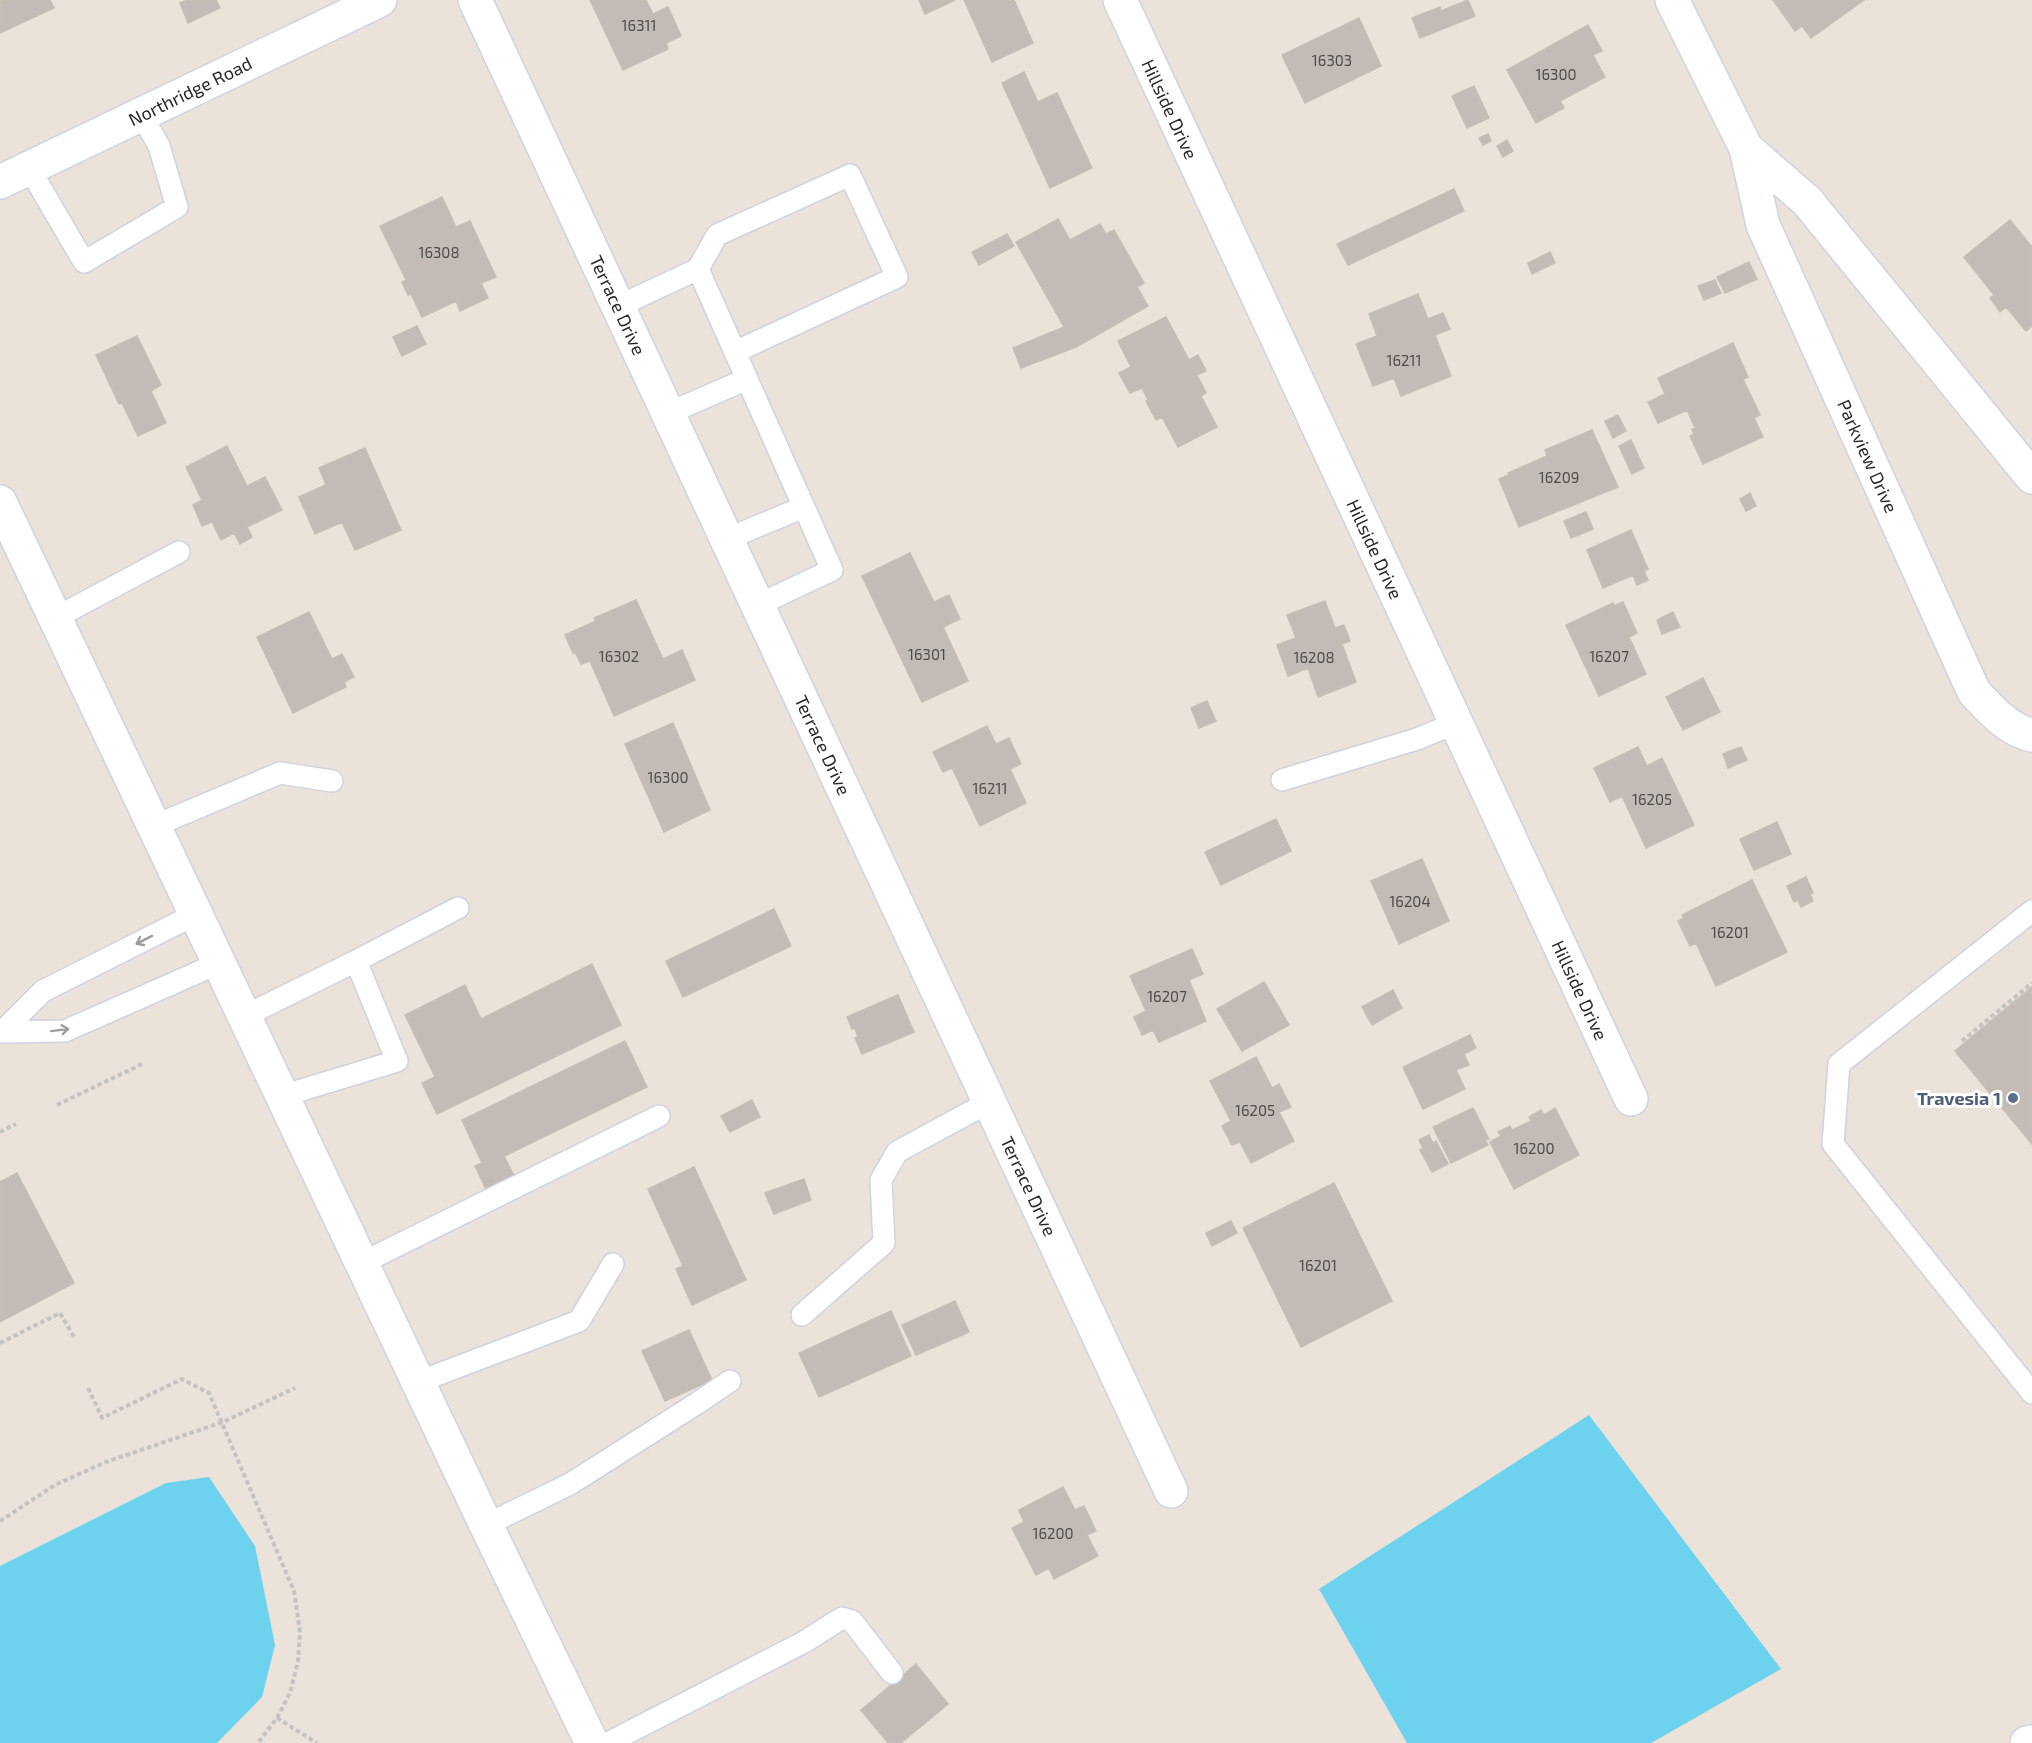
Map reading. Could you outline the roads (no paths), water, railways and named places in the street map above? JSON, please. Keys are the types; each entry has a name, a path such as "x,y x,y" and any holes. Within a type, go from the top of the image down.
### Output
{"street":[{"name":"Northridge Road","path":"8,175 380,0"},
{"name":"Terrace Drive","path":"475,0 1171,1491"},
{"name":"Hillside Drive","path":"1120,0 1631,1099"},
{"name":"Parkview Drive","path":"1672,0 1746,148 1763,225 1974,692 1998,717 2025,734 2032,735"},
{"name":"Parkview Drive","path":"1746,148 1807,201 2032,477"},
{"path":"0,502 486,1525 592,1743"},
{"path":"2027,1743 2032,1742"}],"lane":[{"path":"8,175 84,262 177,207 159,146 141,114"},
{"path":"619,306 698,269 717,235 850,175 897,277 735,352"},
{"path":"698,269 832,570 758,605"},
{"path":"669,413 747,379"},
{"path":"728,539 804,507"},
{"path":"55,618 179,552"},
{"path":"1282,780 1417,739 1456,723"},
{"path":"154,826 280,773 332,781"},
{"path":"245,1016 458,908"},
{"path":"2032,911 1839,1064 1833,1144 2032,1393"},
{"path":"196,914 44,991 2,1032 65,1031 219,963"},
{"path":"282,1096 397,1061 356,961"},
{"path":"802,1315 884,1243 881,1180 897,1152 990,1102"},
{"path":"362,1263 658,1116"},
{"path":"418,1382 579,1321 613,1264"},
{"path":"486,1525 570,1484 730,1380"},
{"path":"608,1743 804,1642 842,1618 852,1621 892,1673"}],"water":[{"path":"1589,1415 1781,1669 1651,1743 1407,1743 1319,1589"},
{"path":"209,1477 255,1546 275,1645 262,1697 217,1743 0,1743 0,1566 166,1483"}],"place":[{"name":"Travesia 1","path":"2013,1098"}]}
